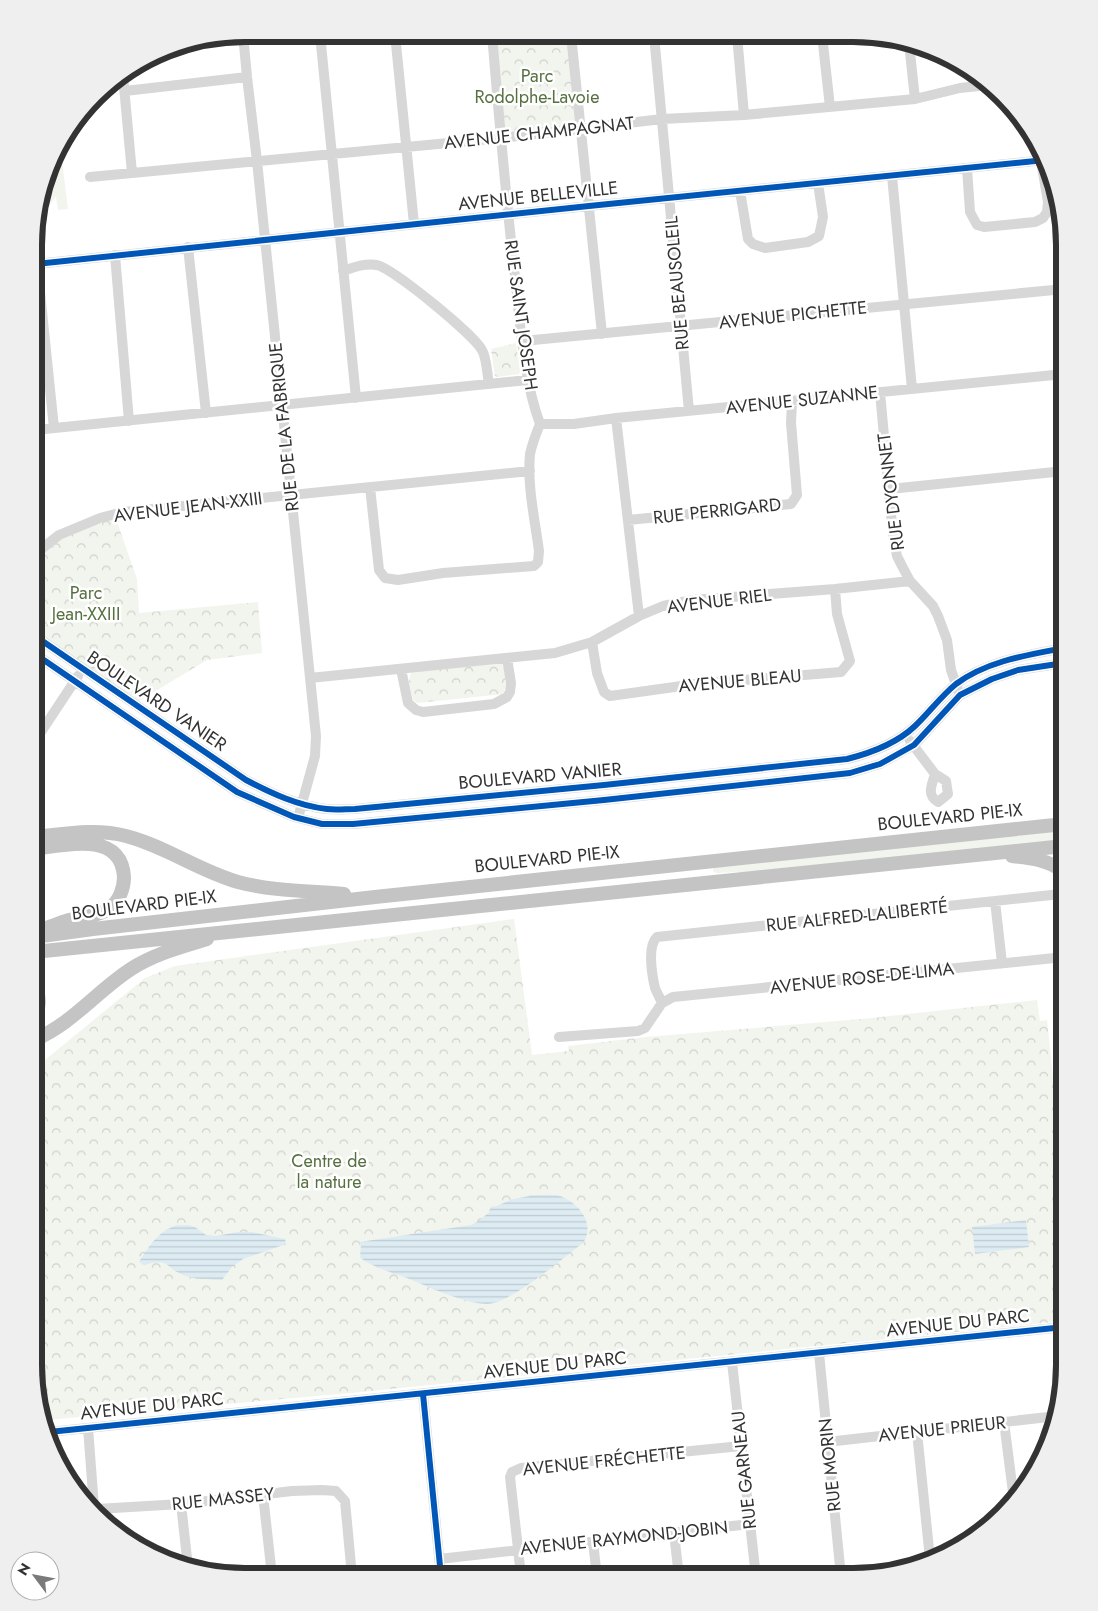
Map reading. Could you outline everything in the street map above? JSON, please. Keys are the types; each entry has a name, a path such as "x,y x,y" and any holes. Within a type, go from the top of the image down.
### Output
{"highway":[{"path":"1039,827 1056,820"},
{"name":"BOULEVARD PIE-IX","path":"42,936 375,897 1056,825"},
{"path":"42,836 88,832 117,834 145,842 210,872 240,883 270,888 375,897"},
{"path":"42,848 76,844 99,845 118,858 122,866 124,879 120,896 109,908 97,914 42,929"},
{"name":"BOULEVARD PIE-IX","path":"42,951 1056,847"},
{"path":"989,853 1038,860 1056,867"},
{"path":"42,1036 64,1024 125,973 145,961 234,930"}],"street":[{"name":"RUE DE LA FABRIQUE","path":"244,42 316,736 315,756 298,818"},
{"path":"321,42 356,398"},
{"path":"396,42 414,224"},
{"name":"RUE SAINT JOSEPH","path":"493,42 508,214 523,341 528,380 540,424"},
{"path":"572,42 602,334"},
{"name":"RUE BEAUSOLEIL","path":"655,42 689,411"},
{"path":"738,42 744,115"},
{"path":"823,42 830,107"},
{"path":"910,50 915,99"},
{"path":"125,91 247,77"},
{"path":"124,83 132,173"},
{"name":"AVENUE CHAMPAGNAT","path":"90,177 501,138 662,119 744,115 915,99 960,88 978,86"},
{"name":"AVENUE BELLEVILLE","path":"42,263 508,214 1038,162"},
{"path":"968,168 970,212 976,225 984,227 1035,222 1043,218 1048,202 1046,182"},
{"path":"892,176 912,389"},
{"path":"740,191 748,239 753,244 765,248 808,242 819,236 823,217 818,183"},
{"path":"188,247 206,413"},
{"path":"115,255 129,421"},
{"path":"343,271 364,264 379,266 400,278 458,325 478,344 483,351 489,384"},
{"name":"AVENUE PICHETTE","path":"523,341 1056,290"},
{"path":"42,344 46,353 54,428"},
{"path":"42,353 46,353"},
{"name":"AVENUE SUZANNE","path":"540,424 574,424 616,418 1056,375"},
{"path":"42,429 528,380"},
{"name":"RUE DYONNET","path":"880,392 893,536 897,556 910,581 933,606 938,616 947,640 951,670 960,695"},
{"name":"RUE PERRIGARD","path":"628,520 792,504 797,495 791,423 792,401"},
{"path":"616,418 639,616"},
{"path":"370,487 380,570 385,578 398,580 443,573 534,566 538,562 539,551 530,471 530,453 540,424"},
{"name":"AVENUE JEAN-XXIII","path":"42,549 60,535 100,518 123,512 530,471"},
{"path":"890,488 1056,472"},
{"name":"AVENUE RIEL","path":"310,678 555,654 592,642 639,616 663,606 692,600 910,581"},
{"name":"AVENUE BLEAU","path":"592,642 597,673 604,692 610,696 696,684 841,672 850,661 837,614 835,589"},
{"name":"BOULEVARD VANIER","path":"42,641 246,780 273,794 328,809 355,809 604,785 837,760 868,754 916,726 955,685 991,665 1016,657 1056,650"},
{"path":"401,669 408,703 416,710 423,712 494,704 507,697 510,692 511,683 507,658"},
{"name":"BOULEVARD VANIER","path":"42,659 237,792 266,806 298,818 322,824 353,824 604,800 850,772 880,764 914,745 960,695 992,679 1018,670 1056,664"},
{"path":"42,730 83,669"},
{"path":"905,734 935,774"},
{"name":"RUE ALFRED-LALIBERTÉ","path":"662,1002 655,989 651,951 654,940 662,936 1056,895"},
{"path":"995,901 1002,963"},
{"name":"AVENUE ROSE-DE-LIMA","path":"662,1002 673,997 1056,958"},
{"path":"559,1037 638,1032 645,1028 662,1002"},
{"name":"AVENUE DU PARC","path":"53,1432 1056,1328"},
{"name":"RUE MORIN","path":"819,1353 840,1568"},
{"name":"RUE GARNEAU","path":"732,1362 755,1568"},
{"path":"423,1394 440,1568"},
{"name":"AVENUE PRIEUR","path":"827,1442 1049,1417"},
{"path":"1004,1422 1013,1490"},
{"path":"88,1428 95,1502"},
{"path":"917,1432 929,1553"},
{"name":"AVENUE FRÉCHETTE","path":"520,1568 510,1477 512,1472 521,1468 741,1446"},
{"name":"RUE MASSEY","path":"101,1508 181,1504 322,1490 336,1491 345,1501 351,1568"},
{"path":"263,1495 271,1568"},
{"path":"181,1504 187,1560"},
{"name":"AVENUE RAYMOND-JOBIN","path":"439,1559 750,1524"},
{"path":"674,1533 678,1568"},
{"path":"593,1542 596,1568"}],"green space":[{"name":"Parc Rodolphe-Lavoie","path":"532,42 572,42 581,128 501,138 493,45"},
{"path":"62,158 68,209 58,210 56,196 45,210 49,193"},
{"path":"516,343 519,374 495,376 491,349"},
{"name":"Parc Jean-XXIII","path":"115,516 137,579 139,613 258,602 262,653 207,660 139,701 42,639 42,550 60,536"},
{"path":"501,661 505,678 503,694 418,703 413,700 409,682 411,672"},
{"path":"1056,831 1056,841 761,871 716,873 713,871 713,868"},
{"name":"Centre de la nature","path":"514,919 532,1055 569,1051 568,1046 646,1037 862,1019 1037,1000 1040,1021 1047,1020 1056,1105 1056,1322 351,1393 50,1420 44,1392 42,1366 42,1062 145,978 175,966"}],"shaded area":[{"path":"535,1195 560,1196 567,1199 584,1215 588,1229 587,1236 583,1243 537,1279 498,1302 480,1304 461,1299 377,1267 360,1257 360,1242 471,1225 491,1211 493,1206 513,1199"},
{"path":"1026,1220 1029,1247 975,1254 972,1227"},
{"path":"178,1225 195,1227 206,1235 216,1236 238,1232 252,1232 285,1239 286,1244 243,1259 232,1267 222,1280 190,1277 179,1273 164,1263 144,1265 139,1262 160,1235 171,1227"}],"cycle path":[{"path":"42,263 1037,161"},
{"path":"42,641 246,780 295,802 334,809 355,809 604,785 847,759 865,754 892,742 908,732 956,684 968,676 994,664 1056,649"},
{"path":"42,659 237,792 294,817 322,824 353,824 604,800 850,773 880,764 914,745 960,695 992,679 1018,670 1056,664"},
{"path":"53,1432 1056,1328"},
{"path":"423,1394 440,1568"}]}
